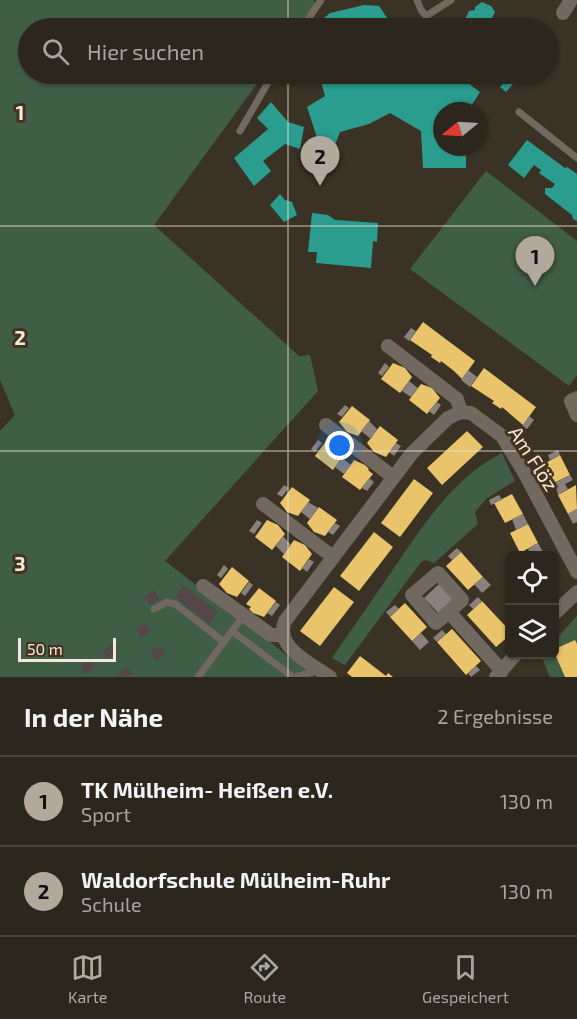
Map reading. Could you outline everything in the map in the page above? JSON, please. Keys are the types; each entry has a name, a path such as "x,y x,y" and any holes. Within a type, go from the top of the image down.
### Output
{"street":[{"path":"563,14 571,0"},
{"name":"Am Flöz","path":"388,346 457,399 461,412 471,413 502,436 524,472 577,572"},
{"path":"577,398 571,401 577,415"},
{"path":"325,673 291,648 283,635 282,629 285,621 412,453 448,418 461,412"},
{"path":"326,425 393,477"},
{"path":"263,504 333,557"},
{"path":"203,586 271,635 283,635"},
{"path":"559,610 577,592"},
{"path":"449,612 499,674 512,659"}],"lane":[{"path":"309,18 321,0"},
{"path":"417,0 426,16 451,0"},
{"path":"240,131 267,84"},
{"path":"519,112 577,158"},
{"path":"154,609 161,603 175,604 224,642"},
{"path":"198,677 244,615"},
{"path":"232,632 294,677 325,673"}],"green space":[{"path":"0,0 313,0 316,3 305,18 18,18 18,84 257,84 154,225 299,356 310,355 318,391 165,561 315,677 0,677 0,431 15,415 0,380"},
{"path":"486,171 577,241 577,375 569,386 410,269"},
{"path":"502,453 515,481 487,498 475,512 478,524 434,563 426,560 421,562 345,665 332,658 439,506 468,476 484,463"},
{"path":"577,616 577,677 550,677 543,659 559,659 559,636"}],"building: Wohnen":[{"path":"423,322 475,361 462,379 441,361 440,363 431,357 432,355 410,340"},
{"path":"393,363 405,368 412,377 400,393 381,379"},
{"path":"484,368 536,407 523,425 502,407 501,409 492,403 494,401 471,386"},
{"path":"421,384 432,388 440,398 427,414 409,400"},
{"path":"352,406 370,420 358,436 347,432 339,422"},
{"path":"380,426 398,440 386,457 374,452 367,443"},
{"path":"467,431 483,447 442,485 427,468"},
{"path":"327,440 338,444 345,453 333,470 315,456"},
{"path":"560,455 570,475 552,484 542,465"},
{"path":"354,460 365,465 373,474 360,490 342,477"},
{"path":"414,479 433,493 400,537 381,523"},
{"path":"576,485 577,509 568,514 558,495"},
{"path":"292,487 310,500 298,516 287,512 280,503"},
{"path":"512,494 523,514 505,523 494,503"},
{"path":"319,507 337,520 325,536 314,532 307,523"},
{"path":"267,520 278,525 285,534 272,550 255,537"},
{"path":"528,524 538,543 519,551 510,533"},
{"path":"374,532 393,547 359,591 340,576"},
{"path":"294,540 305,545 312,554 300,571 282,557"},
{"path":"461,552 483,577 468,590 446,566"},
{"path":"232,567 249,581 237,597 227,593 219,584"},
{"path":"334,587 354,602 320,646 300,631"},
{"path":"259,588 276,601 264,617 253,613 249,609 251,607 246,604"},
{"path":"482,601 505,626 505,639 496,647 467,615"},
{"path":"405,603 427,627 412,641 390,617"},
{"path":"452,629 481,661 466,675 437,642"},
{"path":"575,640 577,677 565,677 557,659 559,659 559,647"},
{"path":"360,656 386,676 388,673 393,677 352,677 347,673"}],"building: Schulen":[{"path":"482,2 491,6 495,12 492,18 466,18 469,11 475,10 475,7"},
{"path":"364,5 379,6 387,18 324,18 330,13"},
{"path":"322,84 469,84 480,92 474,102 433,102 433,156 466,156 466,168 423,168 421,131 390,113 369,124 340,132 335,145 320,147 307,107 325,96"},
{"path":"503,84 513,84 506,92 500,87"},
{"path":"271,102 288,122 304,127 300,149 285,144 263,161 271,171 254,186 234,158 268,129 257,118"},
{"path":"527,140 577,174 577,221 545,194 545,188 552,188 555,184 539,173 541,170 534,165 524,178 508,165"},
{"path":"280,194 285,200 292,202 297,215 284,222 270,205"},
{"path":"312,213 328,215 335,220 378,223 377,242 373,241 371,268 316,263 317,252 308,252"}],"building: Industrie":[{"path":"411,328 416,331 409,341 404,337"},
{"path":"385,363 389,367 382,376 378,373"},
{"path":"468,370 477,377 470,387 461,380"},
{"path":"409,381 418,388 411,397 402,391"},
{"path":"437,402 441,405 434,415 429,411"},
{"path":"345,405 349,408 342,417 337,414"},
{"path":"529,416 534,420 527,429 522,426"},
{"path":"369,421 377,429 371,439 361,431"},
{"path":"318,440 322,443 315,452 311,449"},
{"path":"396,443 401,446 394,456 389,452"},
{"path":"558,450 560,455 550,460 548,455"},
{"path":"342,458 351,465 344,474 335,467"},
{"path":"570,475 573,480 565,484 568,489 558,495 555,483"},
{"path":"369,478 374,482 367,491 362,488"},
{"path":"284,485 289,488 282,497 277,494"},
{"path":"499,495 502,500 491,505 489,500"},
{"path":"308,502 318,508 310,519 301,512"},
{"path":"577,509 577,522 573,524 568,514"},
{"path":"523,514 528,524 516,530 512,519"},
{"path":"257,520 262,523 254,534 249,531"},
{"path":"335,523 340,526 333,535 328,532"},
{"path":"283,536 291,545 284,554 276,546"},
{"path":"538,543 542,551 529,551 528,549"},
{"path":"457,548 461,552 452,560 448,556"},
{"path":"309,559 314,562 307,572 302,568"},
{"path":"224,565 228,569 221,578 217,575"},
{"path":"483,577 491,585 482,593 474,584"},
{"path":"249,582 253,585 245,596 241,593"},
{"path":"439,584 453,599 438,613 424,598"},
{"path":"478,597 482,602 473,609 469,605"},
{"path":"276,602 280,605 272,616 267,613"},
{"path":"395,605 399,609 390,617 386,612"},
{"path":"442,630 446,634 437,642 433,638"},
{"path":"421,633 429,642 420,650 412,641"},
{"path":"476,666 480,670 471,677 468,673"}],"building: Sonstige":[{"path":"183,585 218,612 209,624 174,597"},
{"path":"154,590 160,599 150,605 144,596"},
{"path":"145,623 151,631 141,638 136,629"},
{"path":"113,644 118,652 108,659 103,651"},
{"path":"160,646 166,654 156,661 150,652"},
{"path":"90,659 96,667 86,674 80,666"},
{"path":"128,667 133,675 120,677 118,673"}],"place":[{"name":"Waldorfschule Mülheim-Ruhr","path":"320,186"},
{"name":"TK Mülheim- Heißen e.V.","path":"535,286"}]}
